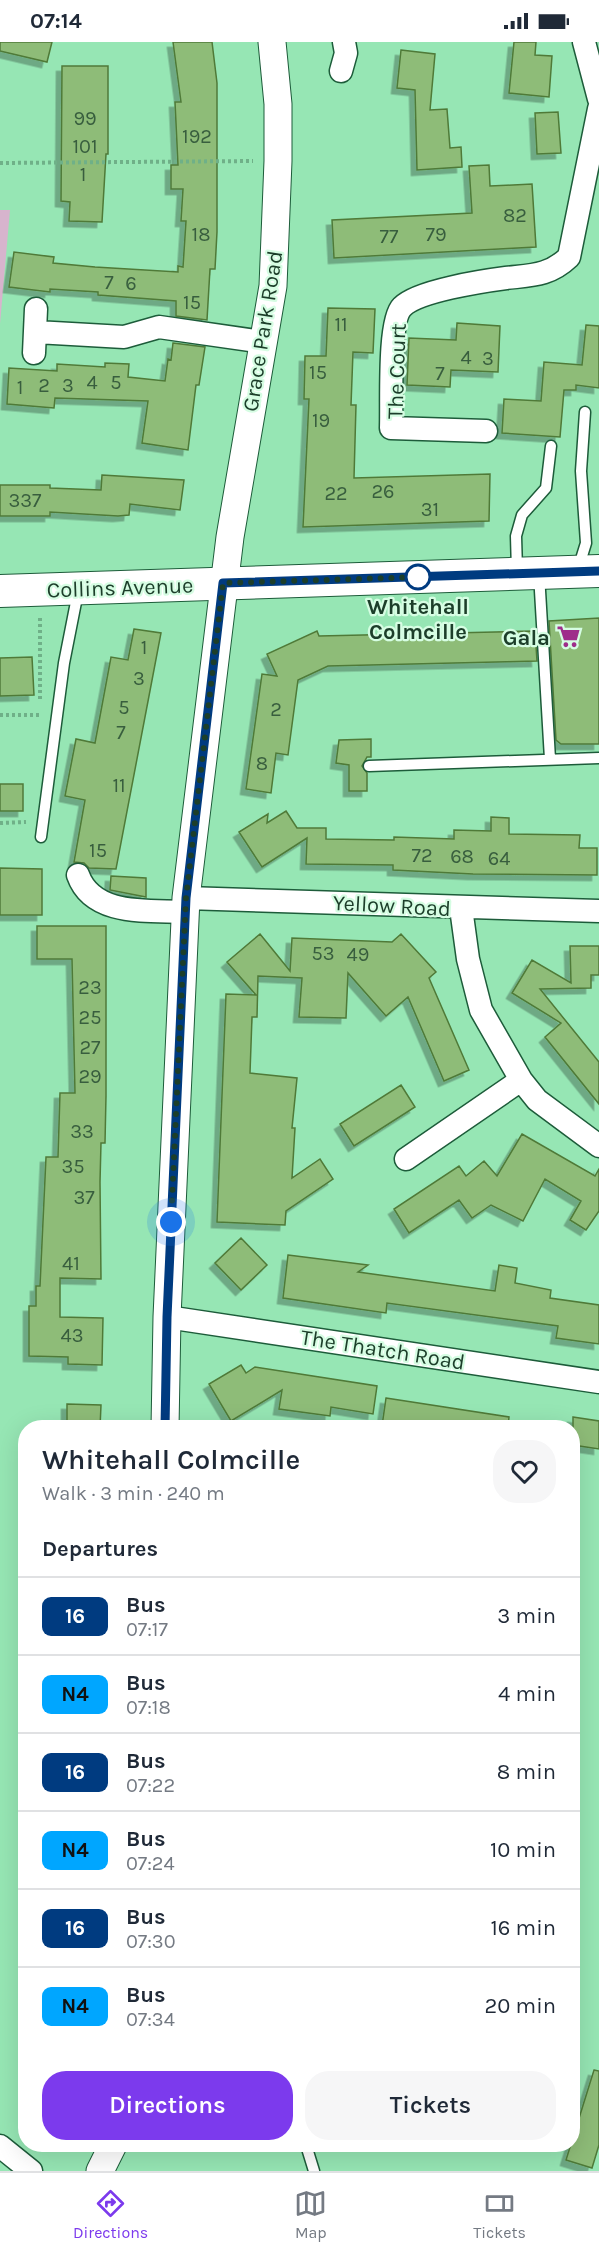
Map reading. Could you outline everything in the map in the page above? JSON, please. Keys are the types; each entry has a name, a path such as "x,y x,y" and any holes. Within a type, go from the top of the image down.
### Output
{"main road":[{"name":"Collins Avenue","path":"0,591 588,571"}],"street":[{"name":"Grace Park Road","path":"165,1420 167,1317 185,905 223,583 273,286 278,104 272,42"},
{"path":"341,71 346,53 344,42"},
{"path":"584,42 599,99"},
{"name":"The Court","path":"486,431 391,428 393,329 400,308 413,298 482,281 542,274 556,269 569,257 599,109"},
{"path":"36,309 35,342 124,338 159,327 263,342"},
{"name":"Yellow Road","path":"78,875 86,889 101,903 120,908 185,905 399,903 461,908 599,911"},
{"path":"461,908 468,958 481,1010 520,1080 546,1107 599,1146"},
{"path":"406,1159 520,1080"},
{"name":"The Thatch Road","path":"167,1317 599,1382"},
{"path":"0,2146 31,2171"},
{"path":"100,2171 110,2152"}],"lane":[{"path":"585,412 581,471 588,571"},
{"path":"550,759 529,574 516,536 522,515 546,488 551,446"},
{"path":"41,837 64,663 78,589"},
{"path":"369,766 599,758"},
{"path":"308,2152 314,2171"}],"path":[{"path":"0,163 278,161"},
{"path":"39,590 39,727"},
{"path":"0,715 40,715"},
{"path":"0,823 28,822"}],"shaded area":[{"path":"0,210 10,210 0,324"}],"building":[{"path":"0,42 52,42 47,62 0,51"},
{"path":"173,42 212,42 217,83 217,232 215,269 210,269 207,320 176,316 176,301 98,295 98,292 50,289 50,292 9,287 14,252 54,257 53,263 95,267 178,272 178,266 183,267 186,221 181,221 183,189 171,189 171,165 178,165 175,102 181,102"},
{"path":"514,42 536,42 535,55 552,56 549,97 509,93"},
{"path":"401,50 435,54 430,110 447,109 450,148 461,147 462,167 417,170 415,90 397,88"},
{"path":"62,66 108,66 108,154 106,154 102,222 69,221 70,202 61,201"},
{"path":"558,112 561,153 537,154 535,113"},
{"path":"489,165 490,186 532,184 536,247 334,258 332,220 472,213 469,166"},
{"path":"328,308 375,309 373,353 353,352 351,405 356,405 354,478 490,474 489,521 303,527 309,399 304,399 305,356 326,356"},
{"path":"457,323 500,326 498,372 451,370 450,387 407,385 409,338 456,340"},
{"path":"586,325 599,326 599,388 576,385 576,390 564,390 560,437 502,433 504,399 541,401 544,362 582,365"},
{"path":"173,343 205,347 199,385 196,385 188,450 142,443 148,401 55,398 54,408 7,404 9,368 57,371 57,364 105,367 105,363 129,364 128,377 165,381"},
{"path":"102,475 184,480 180,510 130,504 129,515 50,512 50,516 0,516 0,485 50,485 50,488 101,490"},
{"path":"599,618 599,744 561,744 556,740 549,621"},
{"path":"134,629 161,633 116,869 89,868 84,863 74,862 85,800 65,796 76,739 95,743 111,657 128,660"},
{"path":"317,631 319,636 535,631 537,661 328,666 298,680 288,755 276,753 271,793 246,789 262,674 277,676 267,654"},
{"path":"32,657 34,695 0,696 0,658"},
{"path":"371,739 371,757 367,757 362,766 367,773 367,791 349,791 349,765 336,763 339,740"},
{"path":"0,784 23,784 23,811 0,811"},
{"path":"286,811 297,828 326,828 326,839 394,840 394,837 454,839 454,830 491,831 491,817 509,818 509,834 580,835 579,848 597,848 597,875 473,874 393,870 393,865 306,864 307,838 262,867 239,832 268,814 267,823"},
{"path":"0,868 42,869 42,915 0,915"},
{"path":"111,876 146,878 146,897 110,890"},
{"path":"37,926 106,926 106,1096 105,1143 101,1143 101,1279 60,1278 60,1317 103,1318 102,1365 68,1364 68,1357 29,1356 29,1306 36,1306 36,1286 40,1286 46,1157 58,1157 60,1093 75,1093 72,959 37,959"},
{"path":"260,934 290,971 292,938 392,942 401,934 436,972 429,978 469,1070 444,1081 408,997 386,1016 348,973 346,1018 299,1017 302,978 258,976 257,1017 252,1017 250,1073 297,1078 292,1128 295,1128 292,1178 320,1159 333,1179 286,1211 285,1225 217,1222 226,994 256,995 227,962"},
{"path":"570,946 599,946 599,975 591,975 591,988 540,989 599,1062 599,1104 545,1037 561,1023 512,993 532,960 571,983"},
{"path":"401,1085 415,1107 354,1146 340,1124"},
{"path":"522,1134 595,1176 599,1169 599,1211 586,1230 570,1220 581,1201 545,1179 523,1221 491,1205 472,1218 459,1200 409,1233 394,1209 459,1166 466,1176 484,1161 497,1176"},
{"path":"241,1238 267,1265 241,1290 215,1263"},
{"path":"288,1255 368,1265 358,1272 495,1291 499,1265 517,1268 515,1283 551,1290 550,1298 599,1305 599,1344 556,1338 558,1326 387,1303 386,1313 283,1298"},
{"path":"241,1365 246,1373 255,1367 377,1386 373,1414 331,1407 330,1416 279,1409 282,1390 230,1420 209,1384"},
{"path":"386,1398 509,1417 509,1420 383,1420"},
{"path":"67,1404 101,1405 100,1420 67,1420"},
{"path":"573,1417 599,1421 599,1449 580,1446 580,1420 573,1420"},
{"path":"594,2070 599,2071 599,2145 592,2168 566,2160 568,2152 580,2152 580,2115"}],"bus line":[{"name":"16","path":"165,1420 167,1317 186,898 223,583 599,571"}],"place":[{"name":"Whitehall Colmcille","path":"418,577"},
{"name":"Gala","path":"568,637"}],"route":[{"path":"171,1222 186,898 223,583 423,577 418,577"}]}
